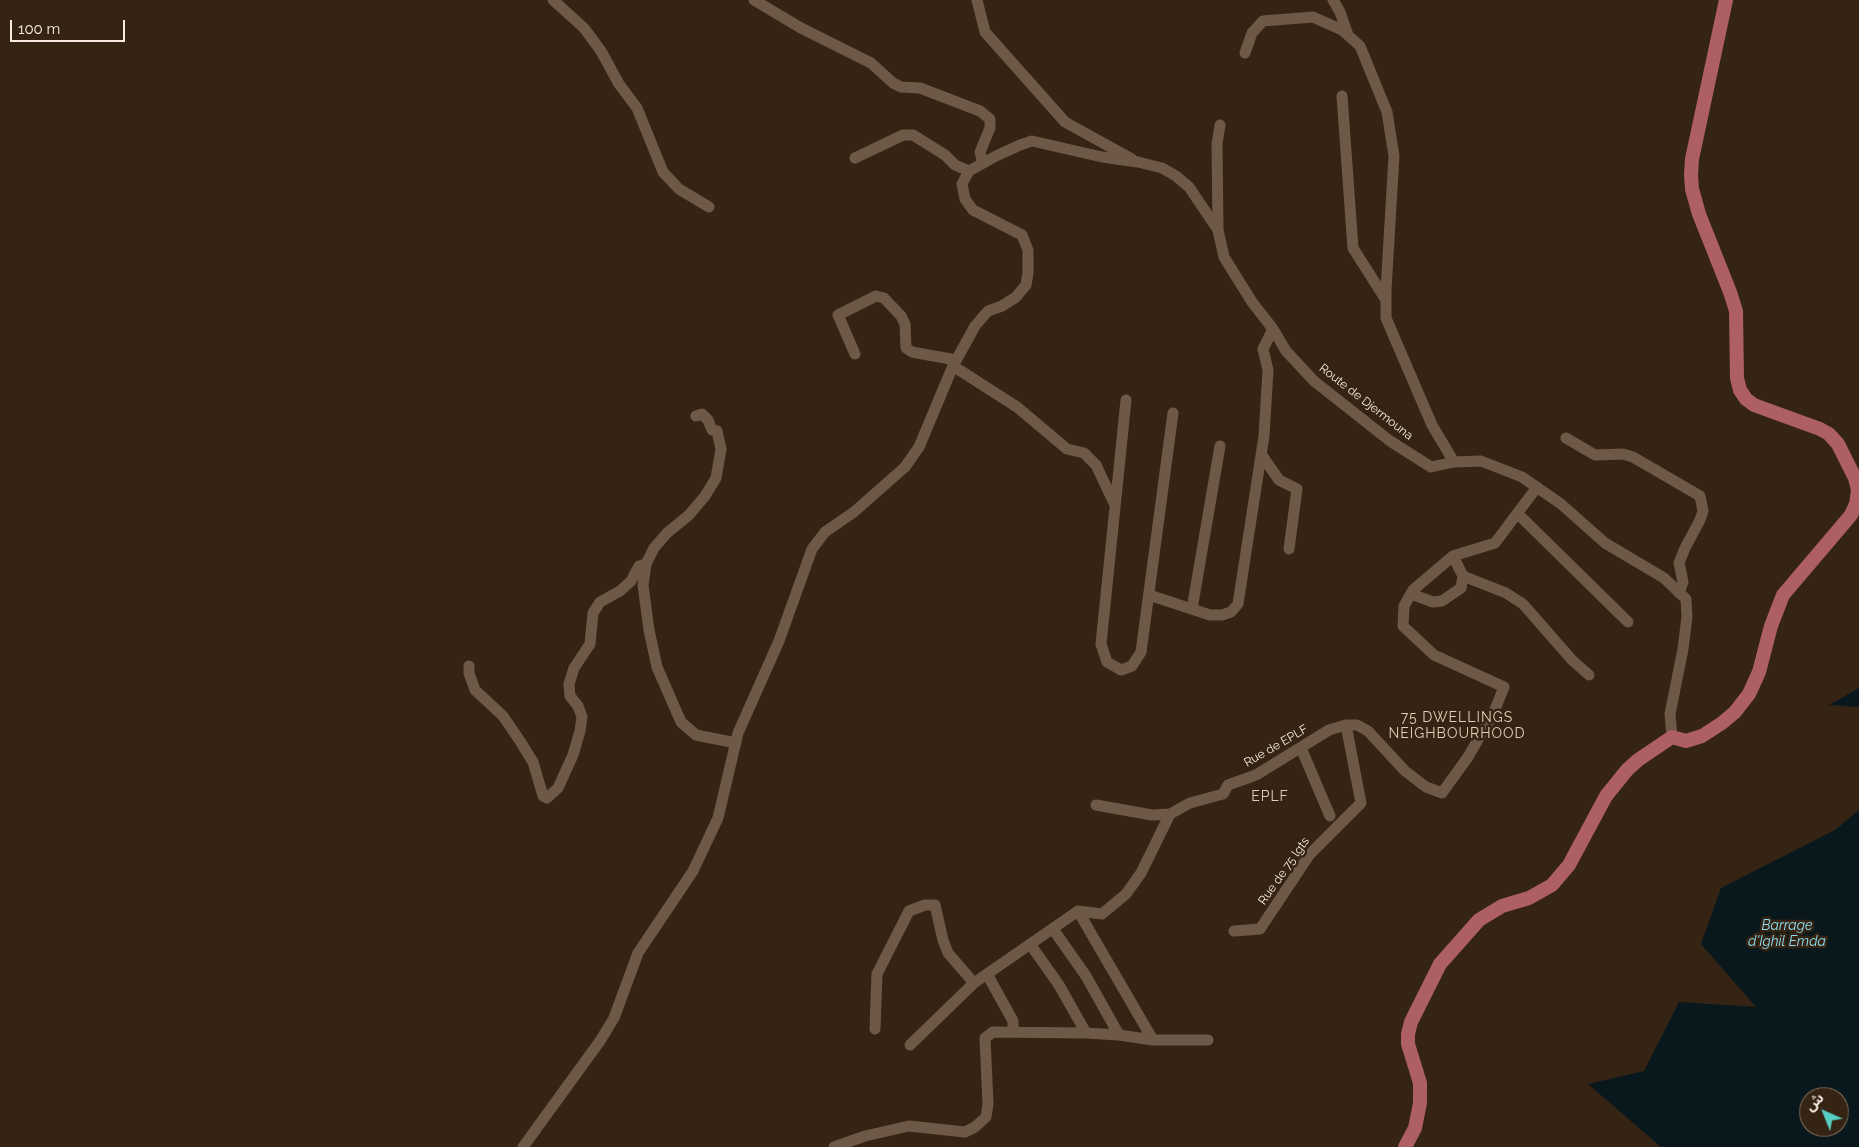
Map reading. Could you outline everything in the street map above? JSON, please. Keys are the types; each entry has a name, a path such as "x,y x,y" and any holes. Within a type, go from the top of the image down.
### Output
{"main road":[{"path":"1405,1147 1415,1128 1420,1103 1420,1083 1408,1044 1408,1034 1411,1022 1440,964 1485,915 1502,906 1529,898 1552,885 1569,865 1606,796 1638,760 1672,737 1686,742 1702,736 1735,712 1744,700 1759,672 1771,626 1783,595 1851,515 1856,504 1858,490 1855,478 1845,455 1829,434 1754,405 1746,399 1740,390 1737,378 1736,310 1699,214 1692,188 1691,175 1692,159 1726,0"}],"street":[{"path":"553,0 584,28 601,51 619,84 637,108 663,172 679,190 709,207"},
{"path":"754,0 801,28 871,64 893,83 901,87 920,88 980,111 990,119 990,128 980,152 983,163 987,161"},
{"path":"977,0 985,32 1065,122 1138,162"},
{"path":"1333,0 1340,12 1349,37"},
{"path":"1245,53 1252,33 1263,21 1313,17 1342,30 1360,46 1387,112 1394,156 1386,318 1432,425 1454,462"},
{"path":"1342,96 1353,248 1386,300"},
{"path":"1218,230 1218,144 1220,125"},
{"path":"523,1147 614,1018 638,953 693,872 718,818 738,733 779,641 812,549 825,532 854,512 905,467 919,447 955,363 975,326 988,311 1016,298 1026,286 1028,250 1022,235 973,210 965,199 962,184 969,171 955,165 945,155 913,135 903,135 855,158"},
{"name":"Route de Djermouna","path":"969,171 1032,141 1102,157 1138,162 1162,168 1176,176 1189,187 1218,230 1224,257 1252,302 1273,329 1286,351 1314,381 1390,441 1431,467 1454,462 1481,461 1522,477 1561,504 1605,542 1664,578 1686,599 1687,617 1683,649 1670,714 1672,737"},
{"path":"855,354 838,315 876,296 884,298 901,316 904,324 906,348 912,352 955,363 1016,406 1067,449 1084,453 1096,465 1114,503"},
{"path":"1149,595 1210,615 1222,615 1231,612 1238,604 1261,454 1268,370 1263,349 1273,329"},
{"path":"1126,400 1101,644 1107,662 1121,670 1132,666 1141,652 1173,413"},
{"path":"696,416 702,414 708,420 712,430 717,431 721,449 716,478 689,515 667,533 654,548 646,564 643,585 649,630 657,666 681,722 696,734 736,743"},
{"path":"1566,438 1595,455 1623,454 1634,457 1700,496 1703,511 1680,563 1682,582 1679,593"},
{"path":"1192,609 1220,446"},
{"path":"1261,454 1278,480 1297,489 1289,548"},
{"path":"1346,725 1357,725 1368,731 1405,771 1426,787 1442,792 1468,757 1494,712 1504,687 1434,655 1403,626 1404,606 1413,590 1453,556 1495,543 1537,487"},
{"path":"1518,514 1628,622"},
{"path":"1453,556 1464,576 1506,592 1523,604 1572,660 1589,675"},
{"path":"468,666 475,690 503,716 533,762 543,796 547,798 558,788 573,755 580,731 582,717 578,706 570,696 569,684 574,668 590,644 593,613 600,602 620,591 631,581 639,566 646,564"},
{"path":"1411,594 1433,602 1442,601 1461,588 1464,576"},
{"name":"Rue de EPLF","path":"1170,814 1190,803 1223,794 1228,785 1256,775 1329,730 1346,725"},
{"name":"Rue de 75 lgts","path":"1234,931 1260,929 1310,854 1361,803 1346,725"},
{"path":"1301,748 1330,816"},
{"path":"910,1045 974,983 1078,911 1102,914 1126,894 1141,873 1170,814 1152,815 1096,805"},
{"path":"875,1030 877,974 909,911 925,905 935,905 948,953 974,983"},
{"path":"1078,911 1153,1040"},
{"path":"1053,929 1086,976 1119,1035"},
{"path":"1030,944 1059,985 1086,1033"},
{"path":"987,974 1013,1021 1013,1032"},
{"path":"834,1147 865,1136 909,1126 965,1132 975,1127 986,1117 988,1104 985,1038 993,1032 1086,1033 1153,1040 1208,1040"}],"water":[{"path":"1859,688 1859,707 1829,705"},
{"name":"Barrage d'Ighil Emda","path":"1859,810 1859,1147 1661,1147 1588,1084 1644,1071 1679,1002 1756,1007 1701,944 1721,888 1835,830"}],"district":[{"name":"75 DWELLINGS NEIGHBOURHOOD","path":"1457,726"},
{"name":"EPLF","path":"1270,797"}]}
